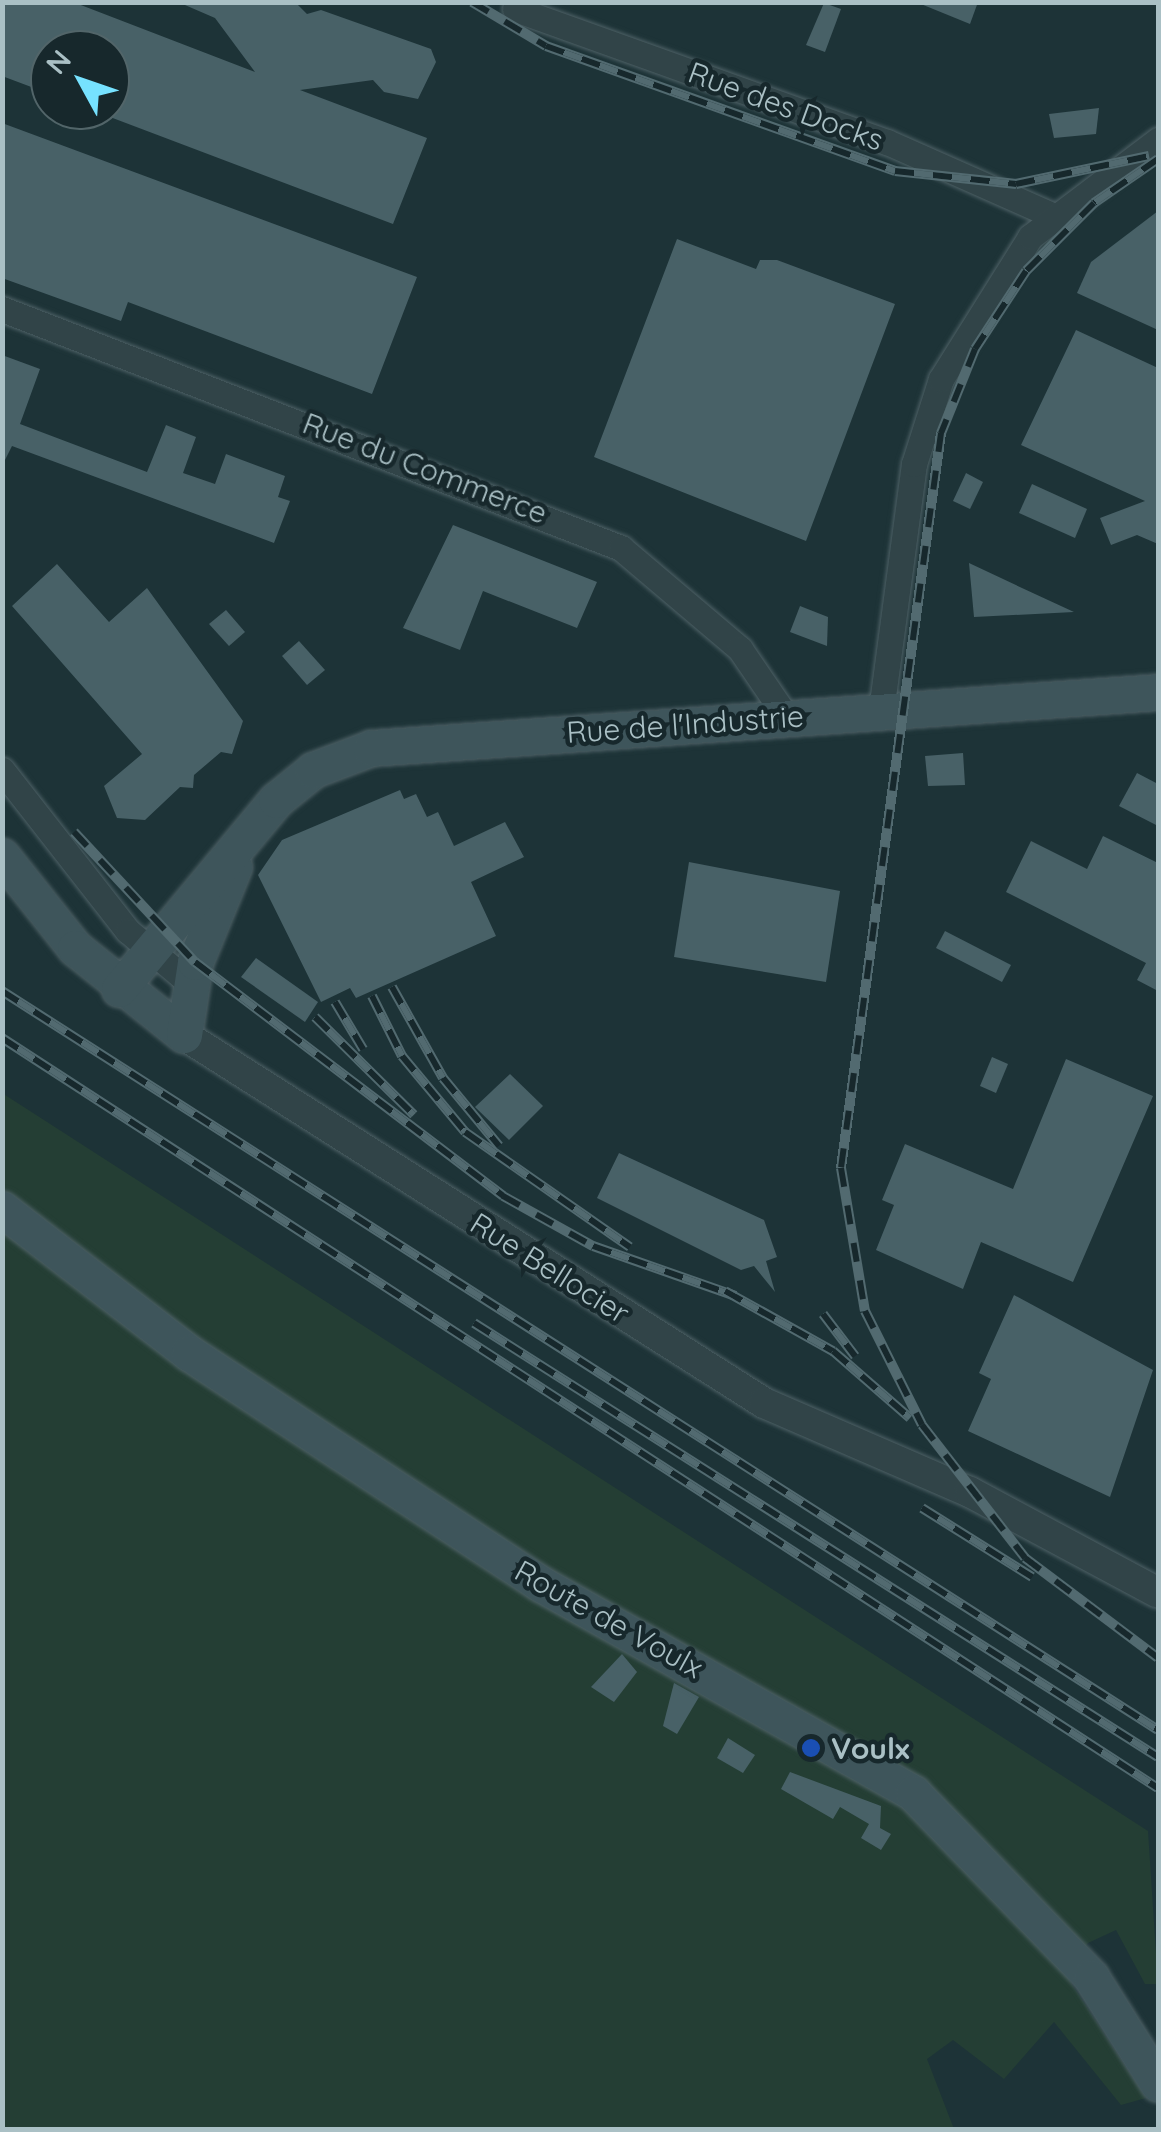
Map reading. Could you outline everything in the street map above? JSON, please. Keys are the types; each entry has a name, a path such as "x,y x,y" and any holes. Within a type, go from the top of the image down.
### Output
{"main road":[{"name":"Rue de l'Industrie","path":"120,988 294,783 370,748 1158,692"},
{"path":"184,1034 192,984 245,838"},
{"name":"Rue Bellocier","path":"2,856 120,988 184,1034"},
{"name":"Route de Voulx","path":"2,1209 189,1353 542,1584 897,1781 1080,1964 1158,2084"}],"street":[{"name":"Rue des Docks","path":"515,9 920,155 1052,215"},
{"path":"881,711 909,490 928,412 982,304 1052,215 1158,140"},
{"name":"Rue du Commerce","path":"2,310 547,512 621,548 697,605 787,718"},
{"path":"2,770 151,951 192,984"},
{"name":"Rue Bellocier","path":"184,1034 764,1403 970,1492 1158,1593"}],"green space":[{"path":"2,1093 1148,1831 1158,1984 1145,1984 1116,1930 1088,1943 1064,1972 1146,2098 1121,2105 1054,2022 1004,2079 953,2040 927,2059 954,2129 3,2129"}],"building":[{"path":"2,2 73,2 255,72 215,18 178,2 295,2 307,14 321,10 431,49 436,62 418,99 384,92 373,80 300,90 427,138 393,224 130,125 130,30 30,30 30,86 2,76"},
{"path":"916,2 978,2 970,24"},
{"path":"824,3 841,9 825,52 806,45"},
{"path":"1099,108 1096,134 1054,138 1049,114"},
{"path":"2,123 417,277 372,394 128,302 121,321 2,278"},
{"path":"1158,211 1158,330 1077,293 1091,262"},
{"path":"677,239 756,269 760,260 777,260 895,304 806,541 594,457"},
{"path":"1076,330 1158,368 1158,544 1137,535 1111,545 1100,518 1145,501 1021,445"},
{"path":"2,355 40,369 20,424 147,472 166,425 196,437 183,473 215,484 226,454 285,476 278,497 290,501 274,543 12,446 2,466"},
{"path":"966,473 983,482 970,509 953,501"},
{"path":"1032,484 1087,509 1075,538 1019,513"},
{"path":"453,525 597,582 577,628 483,591 460,650 403,628"},
{"path":"969,563 1022,588 1074,612 974,617"},
{"path":"57,564 109,622 147,588 243,721 232,754 221,752 194,775 193,788 180,787 145,820 117,818 104,786 142,754 12,606"},
{"path":"800,606 828,617 827,646 790,632"},
{"path":"226,610 245,632 229,646 209,624"},
{"path":"299,641 325,670 307,685 282,656"},
{"path":"963,753 965,785 928,786 925,756"},
{"path":"1137,773 1158,784 1158,826 1119,806"},
{"path":"400,790 404,799 416,794 427,817 438,812 454,846 505,822 524,857 471,882 496,936 356,998 350,988 321,1002 258,875 282,840"},
{"path":"1103,836 1158,863 1158,991 1137,980 1146,963 1006,892 1031,841 1087,869"},
{"path":"689,862 840,891 826,982 674,957"},
{"path":"945,931 1011,965 1002,982 936,948"},
{"path":"256,958 318,1002 305,1022 241,977"},
{"path":"992,1057 1008,1064 996,1093 980,1086"},
{"path":"1066,1059 1153,1096 1073,1282 981,1242 963,1289 876,1250 894,1205 882,1200 905,1144 1013,1189"},
{"path":"510,1074 543,1106 509,1140 475,1107"},
{"path":"619,1153 764,1220 777,1257 766,1261 775,1292 754,1266 741,1270 597,1198"},
{"path":"1014,1295 1153,1370 1110,1497 968,1431 991,1379 979,1373"},
{"path":"622,1654 637,1672 614,1702 591,1687"},
{"path":"674,1683 699,1697 677,1734 663,1726"},
{"path":"728,1738 755,1755 743,1773 717,1758"},
{"path":"790,1772 881,1806 880,1828 891,1834 881,1850 861,1838 869,1824 840,1807 833,1819 781,1789"}],"railway":[{"path":"472,2 546,46 895,171 1016,184 1149,156"},
{"path":"1158,159 1094,203 1026,271 975,349 941,433 841,1168 865,1311 922,1425 1025,1558 1158,1658"},
{"path":"74,832 195,962 503,1196 593,1246 736,1296"},
{"path":"392,987 443,1078 499,1146"},
{"path":"2,991 1158,1730"},
{"path":"372,996 402,1056 465,1132 630,1247"},
{"path":"335,1002 363,1049"},
{"path":"315,1017 414,1115"},
{"path":"2,1038 1158,1788"},
{"path":"725,1291 833,1351 910,1418"},
{"path":"823,1314 855,1356"},
{"path":"474,1323 1158,1757"},
{"path":"922,1508 1032,1577"}],"place":[{"name":"Voulx","path":"811,1748"}]}
